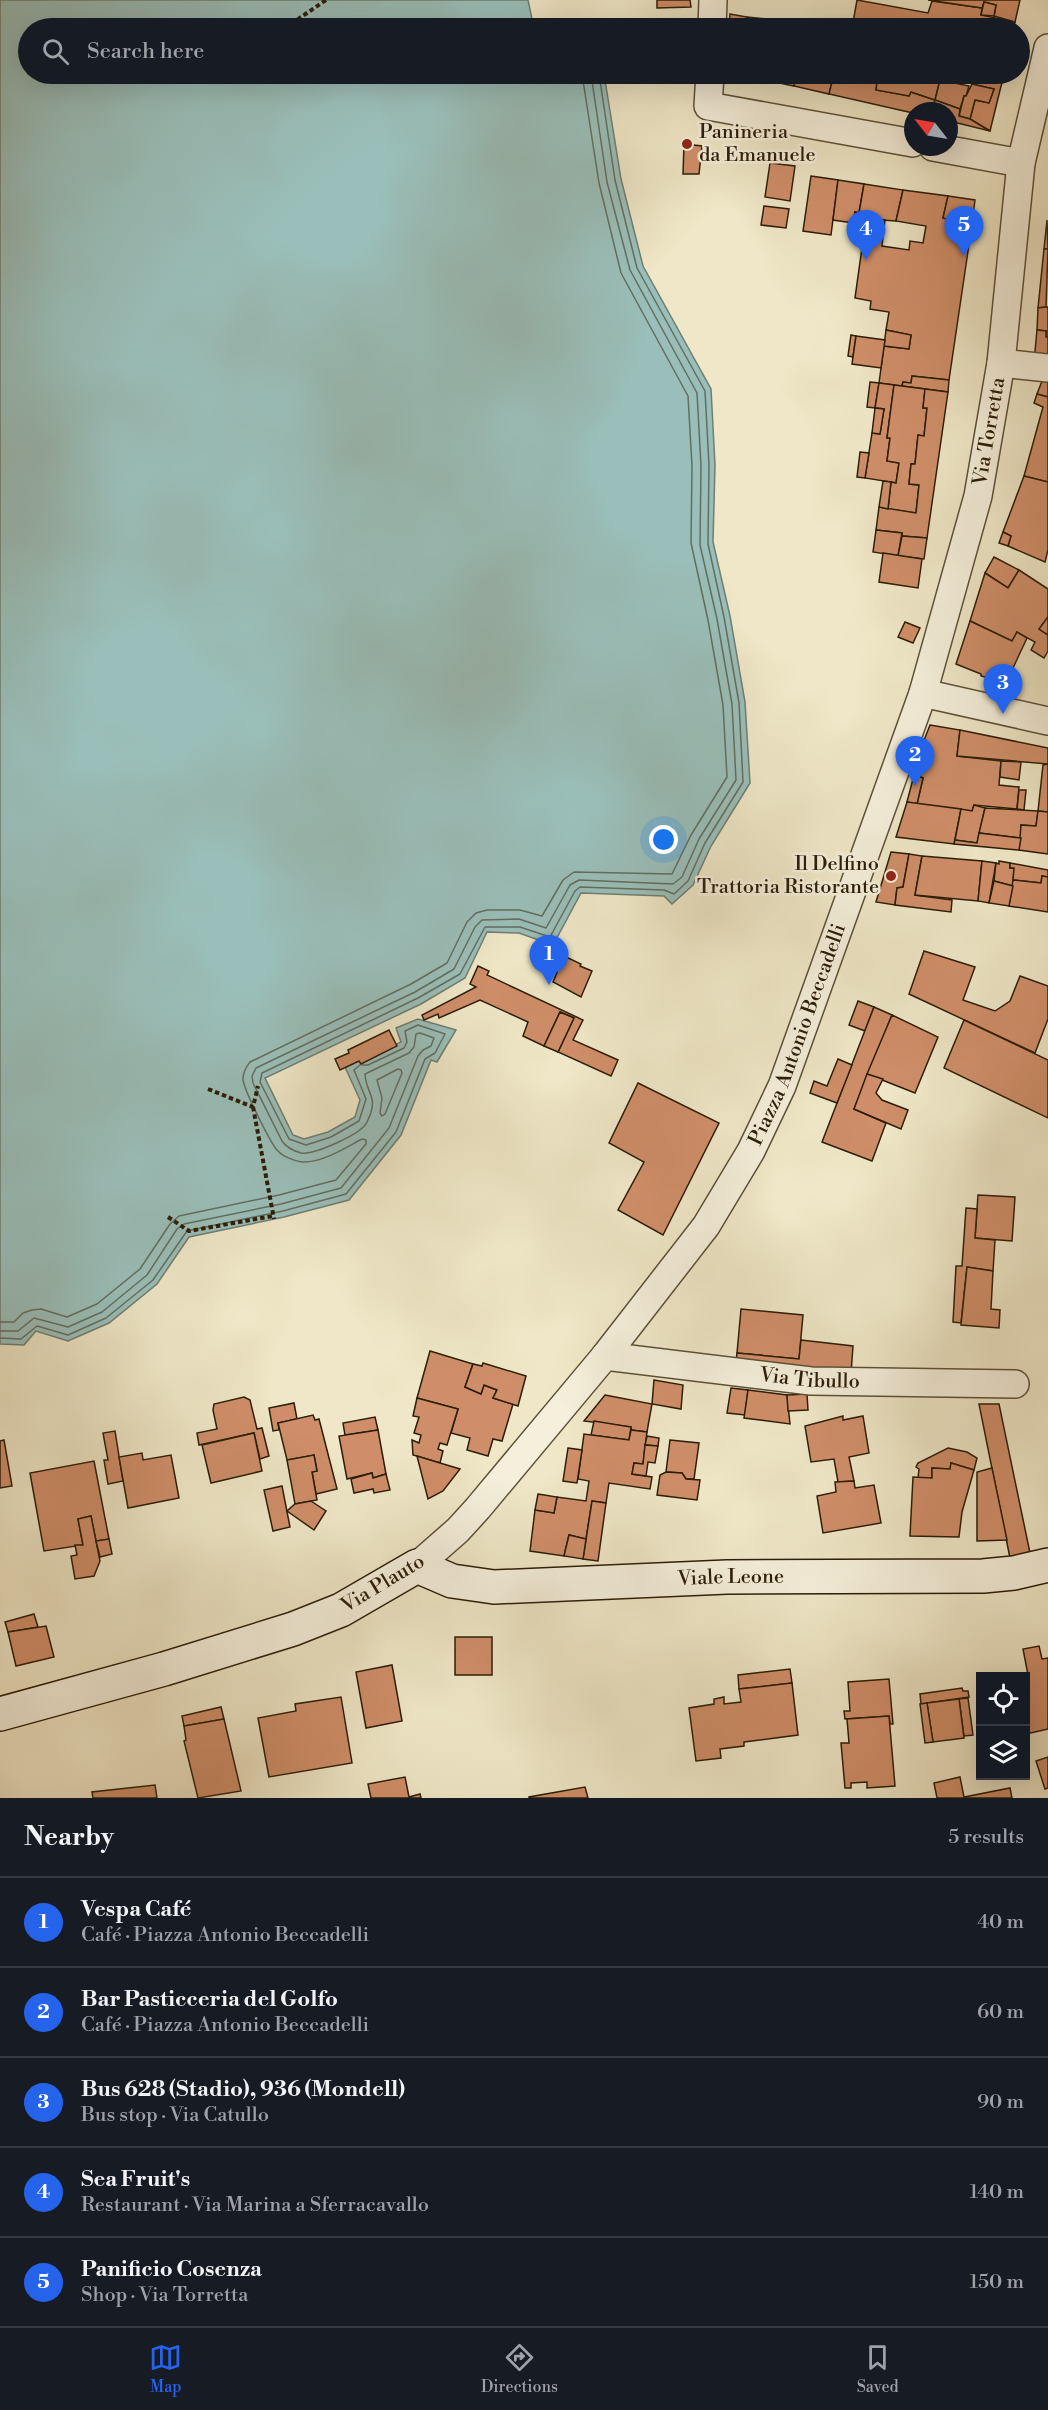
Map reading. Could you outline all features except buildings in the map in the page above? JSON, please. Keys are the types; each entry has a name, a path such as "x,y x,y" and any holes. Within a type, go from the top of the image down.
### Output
{"main road":[{"name":"Viale Leone","path":"417,1566 452,1581 494,1587 727,1577 983,1576 1014,1573 1048,1565"},
{"name":"Via Plauto","path":"0,1714 164,1669 293,1629 341,1610 417,1566"}],"street":[{"path":"712,18 713,0"},
{"name":"Via Torretta","path":"923,693 978,496 1001,363 1021,163 1048,48"},
{"path":"709,84 708,106 904,141"},
{"path":"958,152 1021,163"},
{"path":"1001,363 1048,368"},
{"path":"923,693 1048,721"},
{"name":"Piazza Antonio Beccadelli","path":"658,1288 706,1226 751,1151 782,1086 923,693"},
{"name":"Via Plauto","path":"417,1566 458,1530 605,1356 658,1288"},
{"name":"Via Tibullo","path":"605,1356 811,1381 1016,1384"}],"path":[{"path":"300,18 326,0"},
{"path":"168,1217 189,1231 274,1218 253,1107 258,1086"},
{"path":"208,1089 253,1107"}],"water":[{"path":"0,0 528,0 532,18 18,18 18,84 606,84 621,179 643,266 711,389 715,465 713,542 730,616 745,702 750,783 711,846 693,885 672,904 664,896 581,893 553,945 519,933 487,932 465,978 421,1004 265,1078 293,1135 304,1139 328,1132 355,1117 360,1100 345,1067 359,1057 365,1060 401,1042 396,1028 418,1019 456,1030 437,1062 431,1060 401,1135 349,1200 284,1217 189,1237 157,1284 109,1323 68,1341 36,1331 24,1345 0,1344"}],"place":[{"name":"Panineria da Emanuele","path":"687,144"},
{"name":"Panificio Cosenza","path":"964,256"},
{"name":"Sea Fruit's","path":"866,260"},
{"name":"Bus 628 (Stadio), 936 (Mondell)","path":"1003,714"},
{"name":"Bar Pasticceria del Golfo","path":"915,786"},
{"name":"Il Delfino Trattoria Ristorante","path":"891,876"},
{"name":"Vespa Café","path":"549,985"}]}
